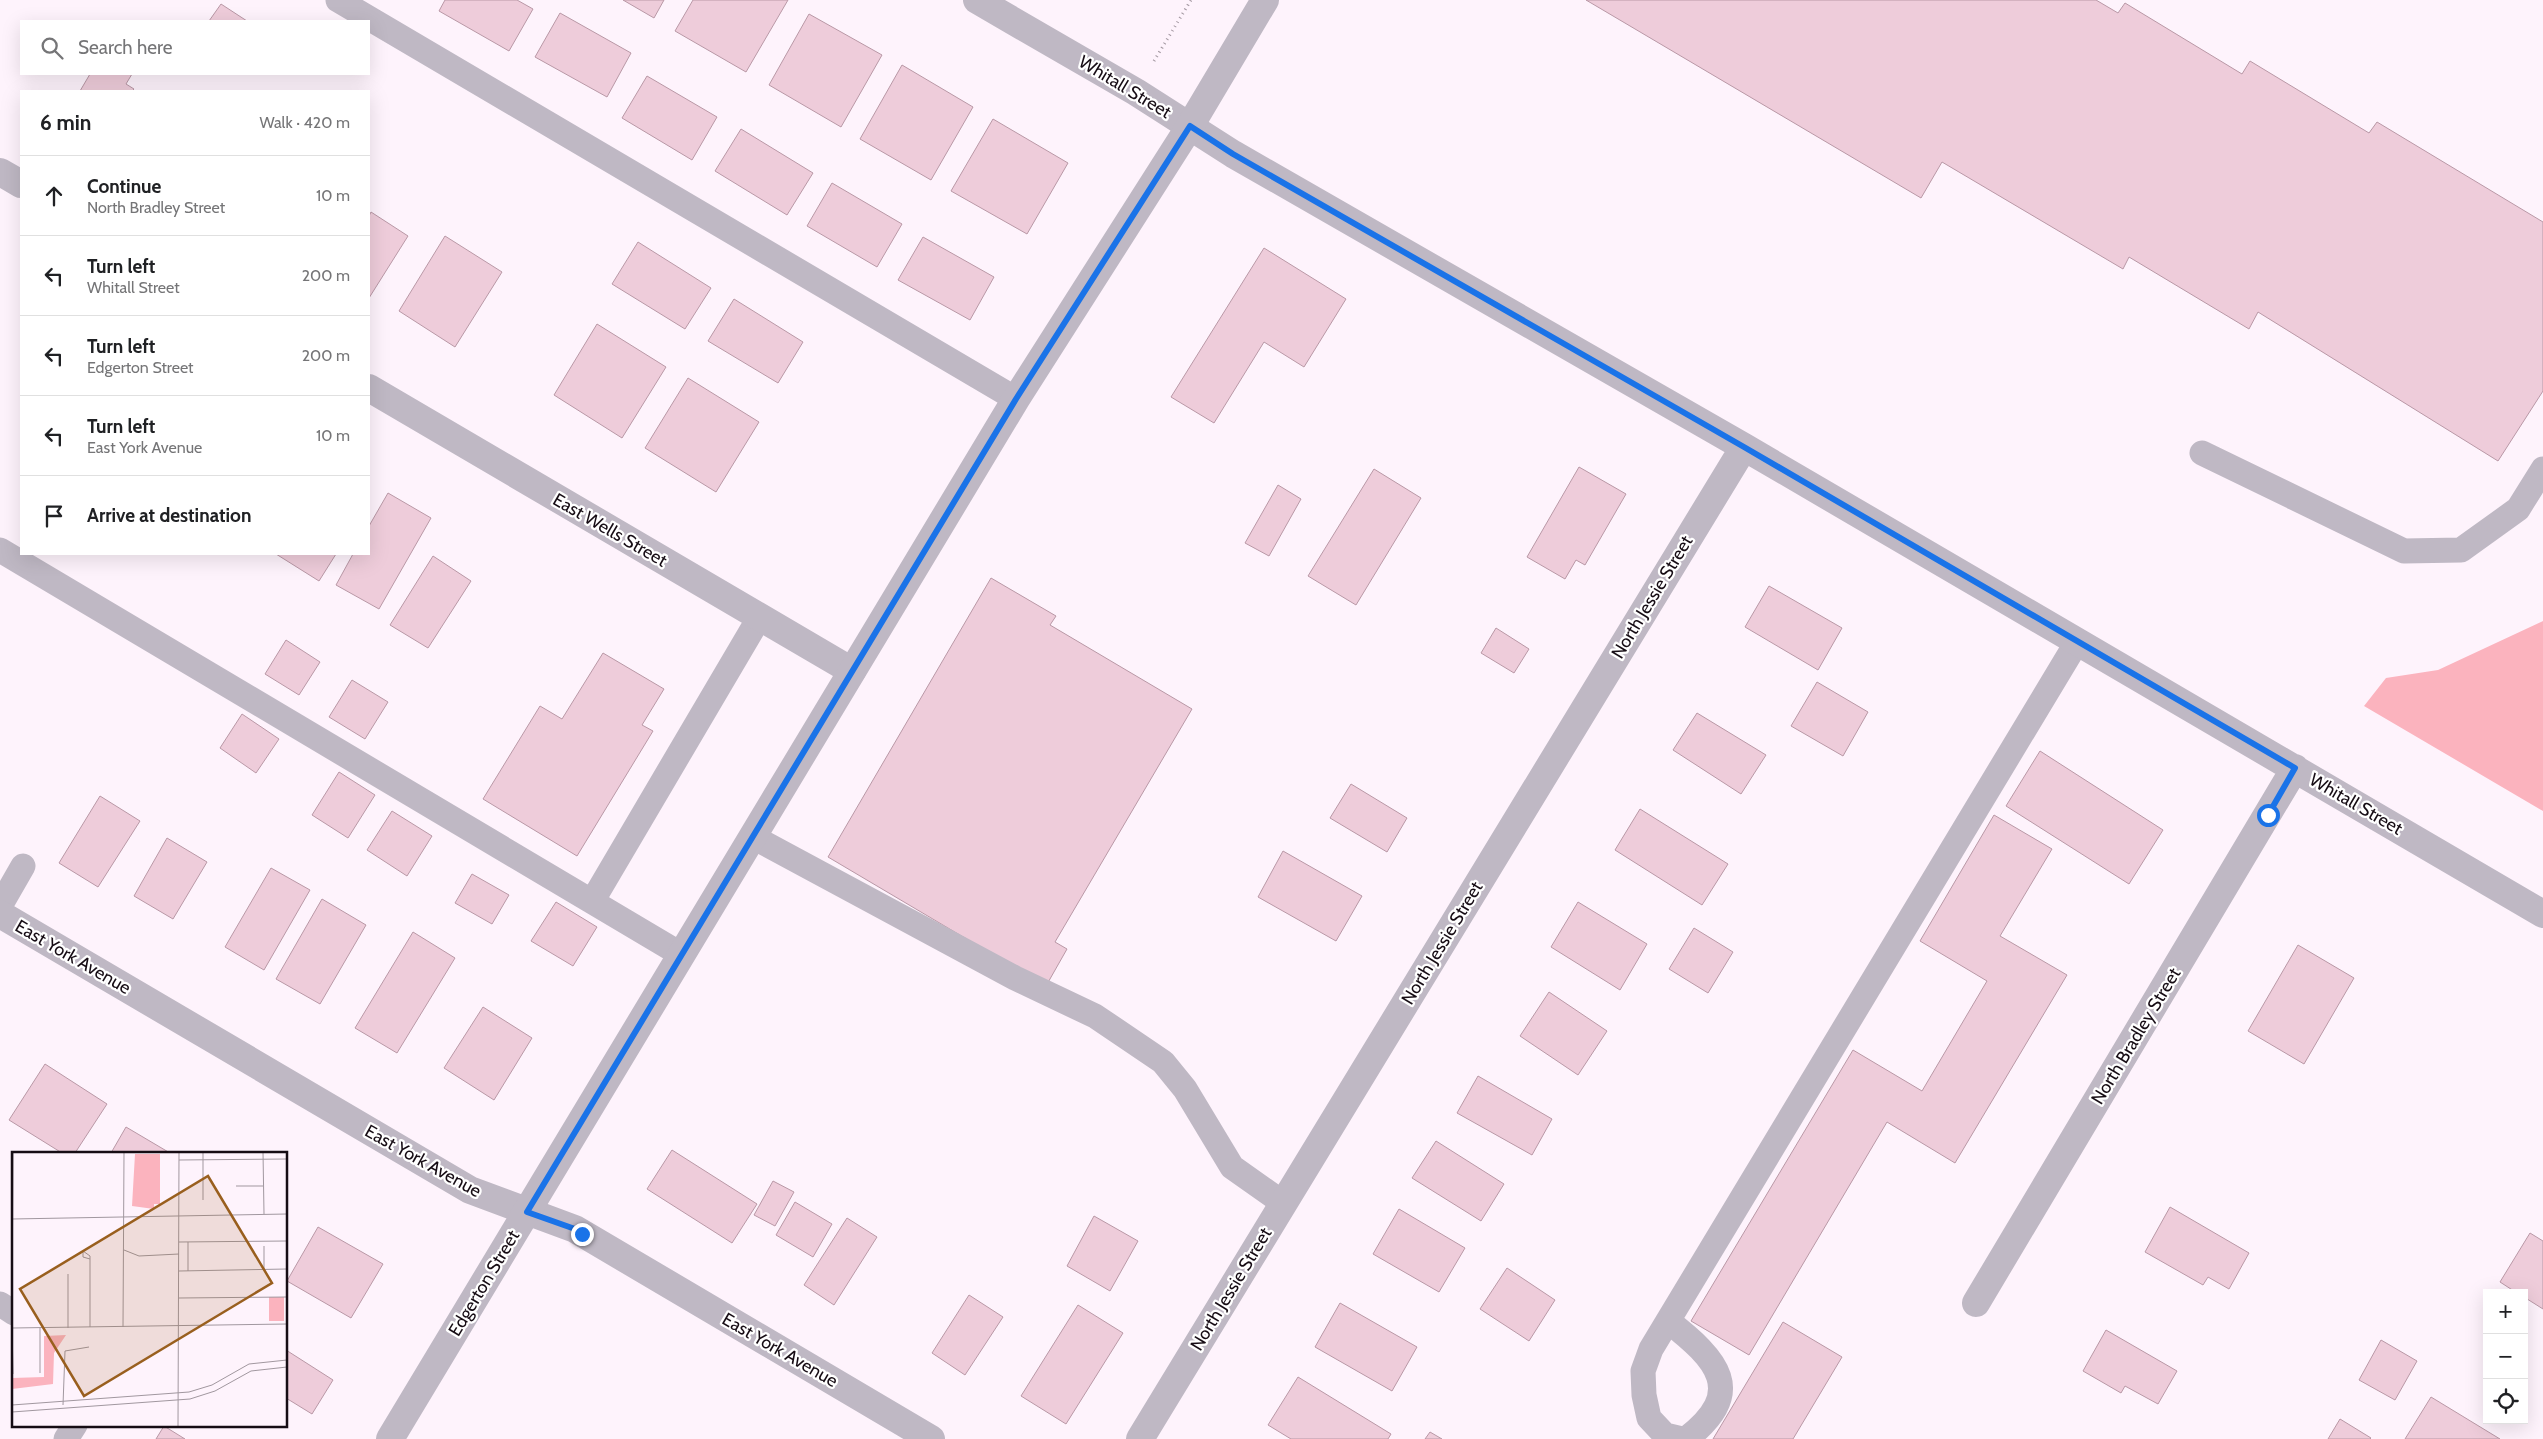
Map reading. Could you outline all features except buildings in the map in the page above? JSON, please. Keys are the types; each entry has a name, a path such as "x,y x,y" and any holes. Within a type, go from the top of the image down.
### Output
{"street":[{"name":"Whitall Street","path":"977,0 1136,92 1233,154 1744,447 2543,914"},
{"name":"Edgerton Street","path":"390,1439 1016,399 1190,126 1265,0"},
{"name":"East Wells Street","path":"370,389 852,671"},
{"name":"North Jessie Street","path":"1140,1439 1744,447"},
{"name":"North Bradley Street","path":"1976,1303 2295,768"},
{"name":"East York Avenue","path":"0,914 470,1190 575,1229 931,1439"}],"lane":[{"path":"338,0 1016,399"},
{"path":"2202,453 2404,551 2461,550 2518,509 2543,469"},
{"path":"0,550 593,900 682,955"},
{"path":"593,900 759,618"},
{"path":"1682,1439 1665,1435 1649,1418 1644,1395 1643,1371 1651,1349 2077,642"},
{"path":"753,837 1014,978 1095,1016 1163,1062 1185,1089 1232,1168 1283,1204"},
{"path":"0,906 23,866"},
{"path":"0,1304 12,1312"},
{"path":"1668,1321 1711,1358 1721,1385 1719,1402 1714,1410 1704,1425 1686,1439"},
{"path":"66,1439 74,1426"}],"path":[{"path":"1136,92 1192,0"}],"shaded area":[{"path":"2543,621 2543,811 2364,706 2386,678 2438,670"}],"route":[{"path":"582,1234 575,1229 527,1212 1016,399 1190,126 1233,154 1744,447 2295,768 2268,815"}]}
